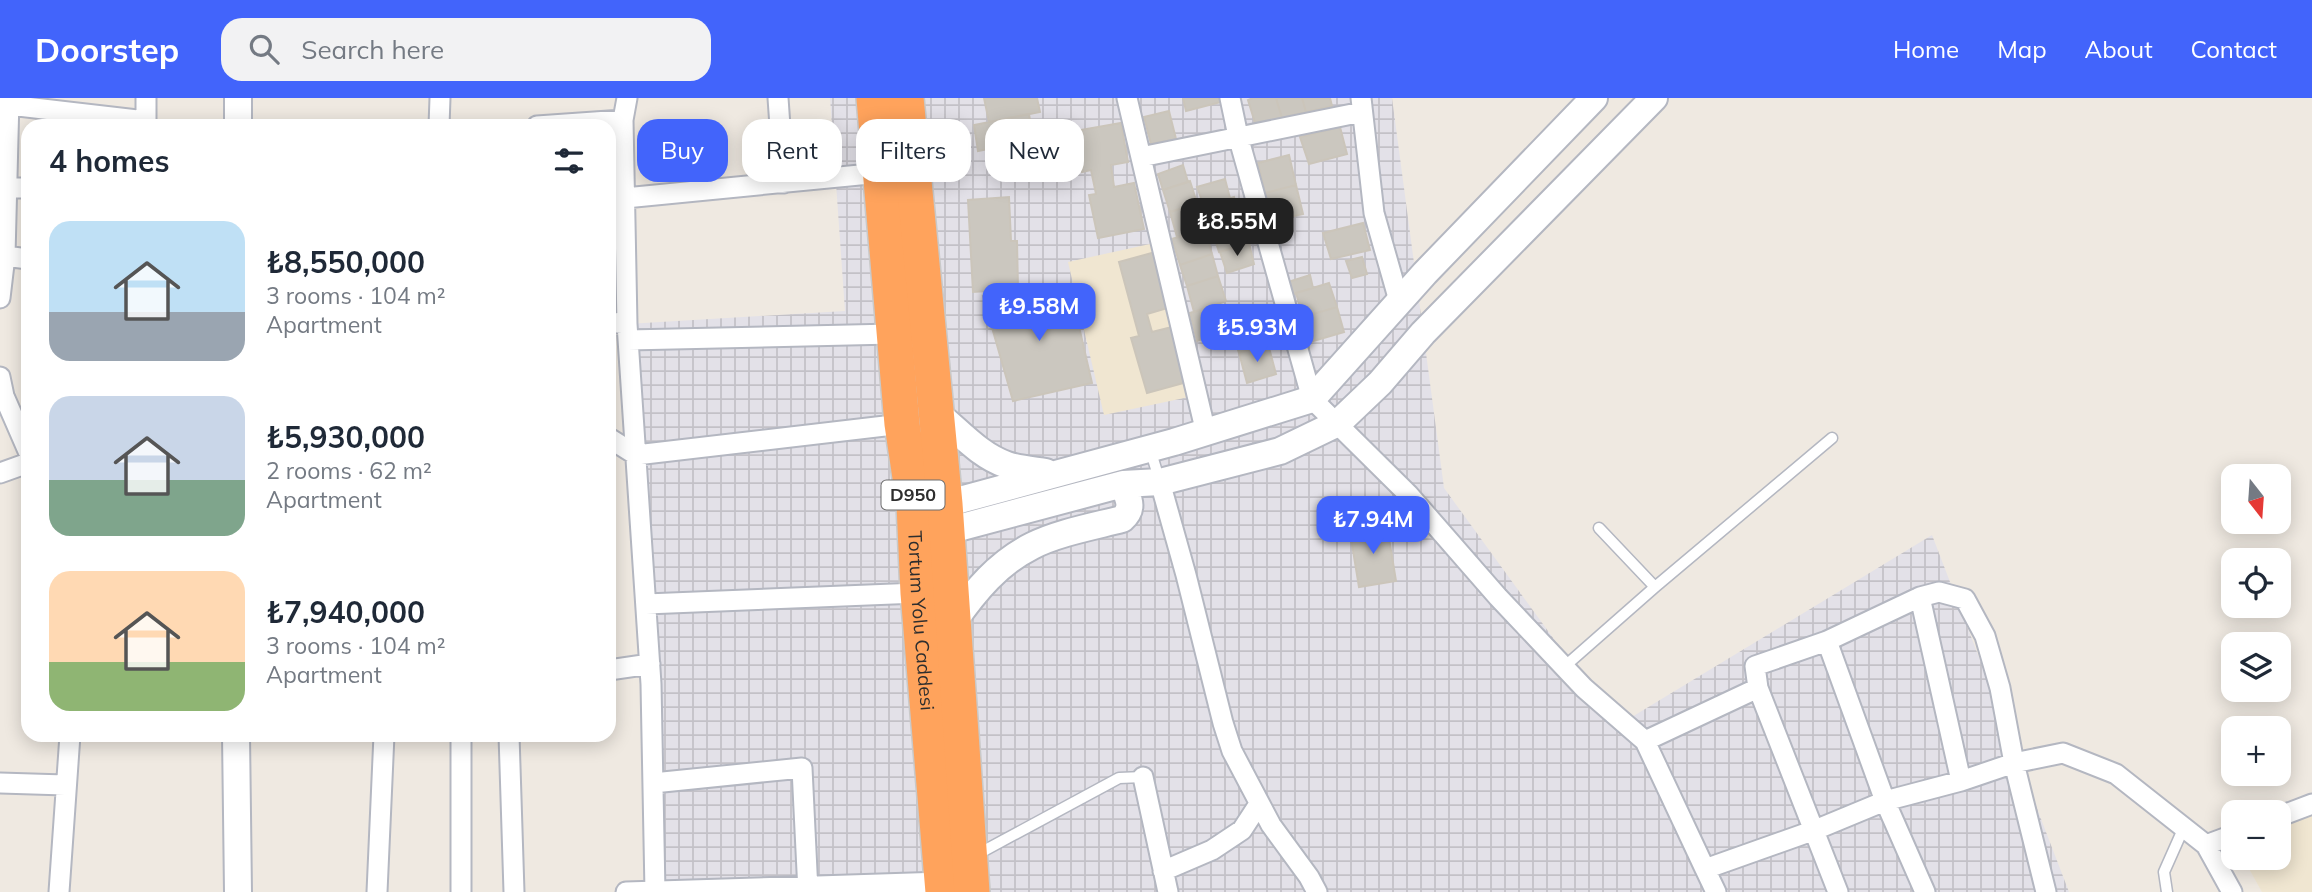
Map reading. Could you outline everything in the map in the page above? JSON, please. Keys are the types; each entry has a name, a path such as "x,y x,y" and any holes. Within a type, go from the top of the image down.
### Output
{"highway":[{"name":"Tortum Yolu Caddesi","path":"874,98 876,119"},
{"name":"Tortum Yolu Caddesi","path":"906,98 935,411 930,518 918,593 953,889"},
{"name":"Tortum Yolu Caddesi","path":"881,182 902,424 930,518 954,621 971,858 953,889"}],"main road":[{"path":"238,98 238,119"},
{"path":"930,518 1055,474 1206,433 1312,399 1399,302 1594,98"},
{"path":"930,518 1123,484 1160,482 1280,451 1338,423 1380,383 1423,333 1654,98"},
{"path":"935,411 977,449 1007,465 1055,474"},
{"path":"954,621 974,592 997,570 1034,545 1122,519 1129,513 1131,506 1123,484"},
{"path":"236,742 237,892"}],"street":[{"path":"146,98 146,119"},
{"path":"439,119 440,98"},
{"path":"627,98 623,120 625,198 621,329 636,455 650,664 655,892"},
{"path":"778,98 784,183"},
{"path":"1127,98 1206,433"},
{"path":"1230,98 1238,136 1312,399 1409,495 1498,597 1584,688 1645,741 1716,892"},
{"path":"0,298 6,102 119,119"},
{"path":"1140,157 1362,105 1374,213 1399,302"},
{"path":"616,120 623,120"},
{"path":"625,198 856,176"},
{"path":"3,256 21,258"},
{"path":"621,329 894,334"},
{"path":"0,377 4,396 21,435"},
{"path":"616,442 636,455 902,424"},
{"path":"0,473 21,466"},
{"path":"1160,482 1223,723 1236,760 1271,825 1317,892"},
{"path":"1839,892 1758,688 1755,666 1827,641 1920,597 1939,592 1965,599 1984,636 2000,688 2014,764 2046,892"},
{"path":"646,604 918,593"},
{"path":"1920,597 1961,780"},
{"path":"1827,641 1885,801 1924,892"},
{"path":"616,669 650,664"},
{"path":"1645,741 1758,688"},
{"path":"59,892 69,742"},
{"path":"377,892 384,742"},
{"path":"461,742 461,892"},
{"path":"509,742 514,892"},
{"path":"1705,869 1815,830 1885,801 2014,764 2063,753 2116,774 2206,845 2232,892"},
{"path":"653,783 802,768 808,889"},
{"path":"1143,777 1168,892"},
{"path":"0,783 65,785"},
{"path":"1163,871 1212,850 1242,830 1259,804"},
{"path":"2291,812 2312,804"},
{"path":"2206,845 2221,839"},
{"path":"626,892 953,889"}],"lane":[{"path":"1564,667 1832,438"},
{"path":"1150,449 1160,482"},
{"path":"1599,528 1656,587"},
{"path":"971,858 1119,778 1143,777"},
{"path":"2167,892 2164,872 2183,827"}],"shaded area":[{"path":"830,98 1392,98 1444,488 1617,726 1932,535 2069,892 664,892 627,324 845,311 836,182 842,182 842,119 831,119"},
{"path":"1159,242 1189,397 1104,415 1068,262"},
{"path":"2312,815 2312,892 2262,892 2250,870 2291,870 2291,823"}],"building":[{"path":"984,98 1037,98 1040,112 1004,119 988,119"},
{"path":"1183,98 1221,98 1221,102 1186,111"},
{"path":"1276,98 1282,118 1256,126 1248,100"},
{"path":"1276,98 1302,98 1306,112 1282,118"},
{"path":"1302,98 1330,98 1332,106 1306,112"},
{"path":"1169,111 1176,139 1151,144 1144,117"},
{"path":"1029,114 1030,119 1004,119"},
{"path":"985,123 985,150 978,151 974,125"},
{"path":"1121,123 1128,162 1111,165 1114,187 1134,183 1144,229 1098,238 1089,195 1096,194 1091,170 1084,172 1084,129"},
{"path":"1340,127 1347,154 1309,164 1300,137"},
{"path":"1289,155 1296,185 1265,193 1258,163"},
{"path":"1183,165 1188,182 1163,190 1158,174"},
{"path":"1225,179 1230,198 1204,206 1197,187"},
{"path":"1190,181 1197,203 1170,212 1163,190"},
{"path":"1296,185 1303,214 1272,221 1265,193"},
{"path":"1009,197 1011,241 1017,241 1018,289 973,292 968,200"},
{"path":"1234,197 1241,224 1213,233 1205,206"},
{"path":"1197,203 1205,229 1177,237 1170,212"},
{"path":"1363,223 1370,250 1331,259 1323,233"},
{"path":"1241,224 1246,244 1219,252 1213,233"},
{"path":"1205,229 1212,254 1180,265 1172,239"},
{"path":"1249,243 1254,264 1227,273 1220,252"},
{"path":"1159,251 1174,306 1147,314 1152,332 1172,327 1187,382 1147,393 1131,338 1139,336 1119,262"},
{"path":"1212,254 1218,276 1187,286 1180,265"},
{"path":"1362,257 1367,274 1352,278 1346,261"},
{"path":"1310,275 1313,288 1286,296 1282,284"},
{"path":"1218,276 1226,301 1194,312 1187,286"},
{"path":"1329,283 1337,307 1303,317 1296,293"},
{"path":"1071,292 1092,383 1013,401 983,296"},
{"path":"1215,305 1223,332 1197,341 1190,313"},
{"path":"1337,307 1344,332 1310,342 1303,317"},
{"path":"1261,318 1268,344 1239,353 1231,327"},
{"path":"1268,344 1276,374 1247,383 1239,353"},
{"path":"1387,526 1396,581 1359,587 1350,532"}]}
